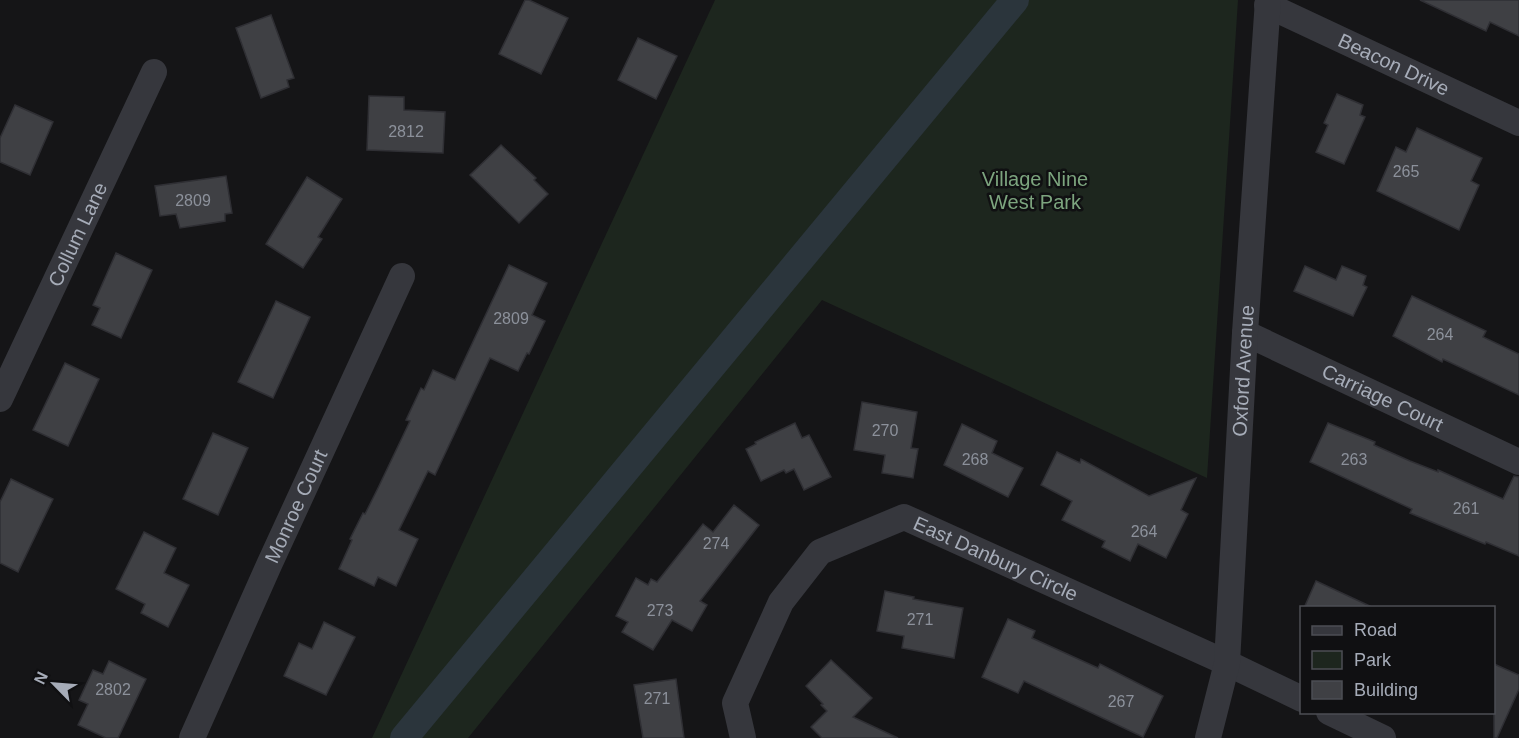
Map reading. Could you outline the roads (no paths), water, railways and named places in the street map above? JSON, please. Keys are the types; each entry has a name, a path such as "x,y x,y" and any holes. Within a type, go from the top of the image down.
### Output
{"street":[{"name":"Beacon Drive","path":"1267,3 1519,123"},
{"name":"Oxford Avenue","path":"1208,738 1227,663 1245,333 1267,3"},
{"name":"Collum Lane","path":"0,399 154,72"},
{"name":"Monroe Court","path":"192,738 268,565 402,276"},
{"name":"Carriage Court","path":"1245,333 1519,462"},
{"name":"East Danbury Circle","path":"742,738 735,703 782,602 820,552 904,517 1300,698"},
{"path":"1333,714 1383,738"}],"waterway":[{"path":"404,738 1015,0"}],"park label":[{"name":"Village Nine West Park","path":"1035,190"}]}
